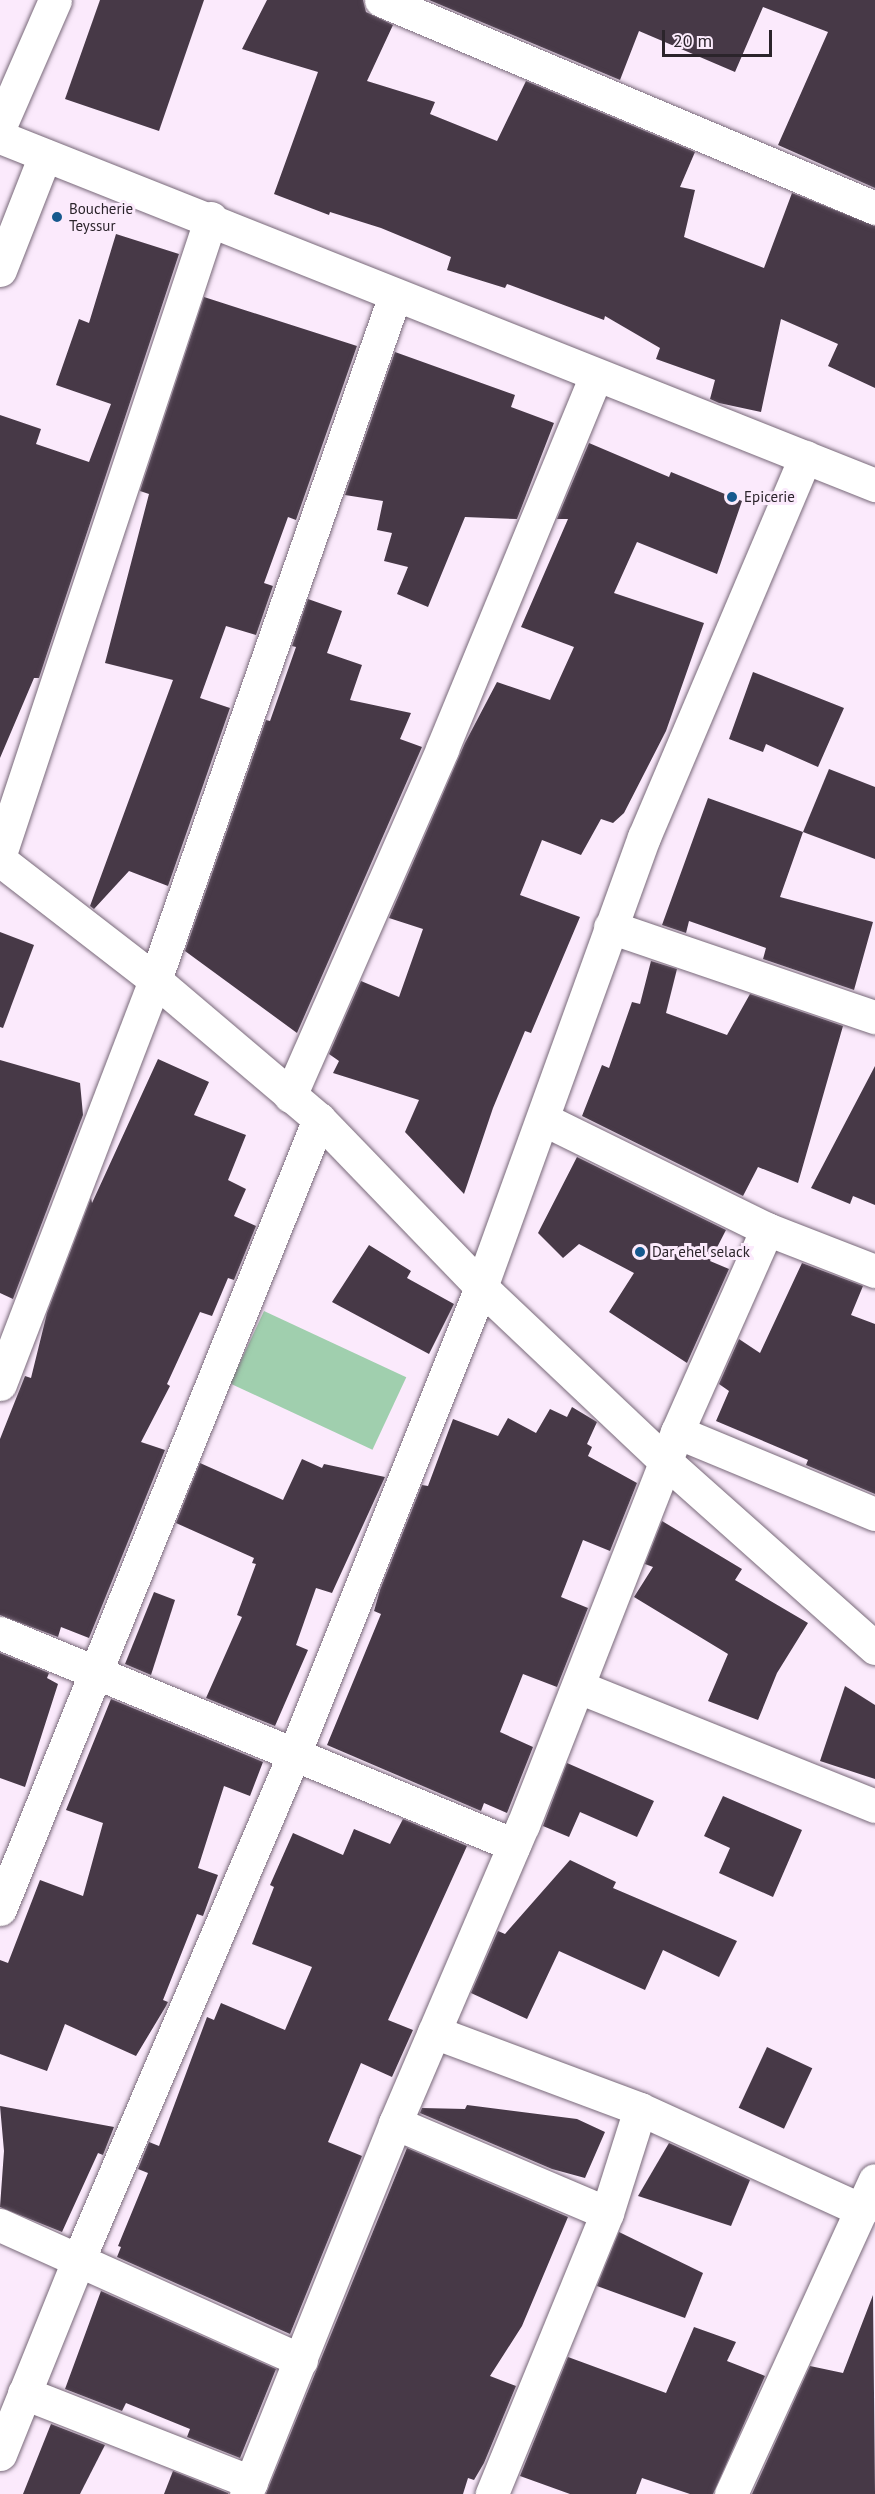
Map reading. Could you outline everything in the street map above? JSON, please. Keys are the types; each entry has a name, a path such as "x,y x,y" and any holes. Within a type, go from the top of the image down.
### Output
{"street":[{"path":"0,126 55,0"},
{"path":"396,3 875,208"},
{"path":"0,137 211,218 596,376 875,485"},
{"path":"0,270 45,155"},
{"path":"211,218 3,869 155,980 319,1119 480,1287 671,1446 875,1648"},
{"path":"0,1384 155,980 395,295"},
{"path":"290,1096 442,749 596,376"},
{"path":"0,2454 77,2263 295,1752 480,1287 543,1119 610,927 805,457"},
{"path":"610,927 875,1017"},
{"path":"0,1909 319,1119"},
{"path":"543,1119 766,1229 875,1271"},
{"path":"24,2394 249,2488 395,2123 579,1687 671,1446 766,1229"},
{"path":"671,1446 875,1514"},
{"path":"0,1633 295,1752 514,1845"},
{"path":"579,1687 875,1806"},
{"path":"434,2032 640,2109 862,2210"},
{"path":"492,2494 607,2212 640,2109"},
{"path":"395,2123 607,2212"},
{"path":"731,2494 875,2180"},
{"path":"0,2225 77,2263 301,2360"}],"green space":[{"path":"264,1311 406,1377 372,1450 230,1384"}],"building":[{"path":"100,0 204,0 159,131 65,99"},
{"path":"267,0 363,0 366,12 393,25 367,81 435,102 430,114 497,141 526,81 695,152 680,187 695,190 684,237 764,268 792,193 875,226 875,388 828,366 838,344 781,319 761,412 719,403 710,399 715,380 656,359 660,348 605,316 604,320 507,284 505,288 447,270 451,257 381,228 330,212 329,215 274,194 318,72 242,49"},
{"path":"429,0 875,0 875,188 778,145 828,32 763,7 735,72 639,31 620,80"},
{"path":"116,234 179,254 39,678 34,678 0,758 0,415 41,429 36,444 89,462 111,404 56,385 79,319 89,323"},
{"path":"204,297 357,346 296,520 288,517 264,583 273,586 256,635 226,626 200,698 230,708 168,886 129,871 94,909 90,906 173,680 105,663 149,494 140,491"},
{"path":"395,352 515,395 511,407 554,423 517,519 465,517 428,607 397,594 408,567 384,561 392,533 377,530 383,501 345,495"},
{"path":"589,443 669,477 671,472 742,501 717,574 637,542 614,593 704,623 666,731 624,813 613,823 601,819 581,855 542,840 520,895 580,917 531,1033 525,1031 493,1108 464,1194 405,1132 419,1100 333,1073 339,1061 329,1054 361,981 399,997 423,929 389,918 465,743 497,682 550,700 574,647 521,627 568,519 557,519"},
{"path":"308,599 342,611 327,653 362,665 350,700 411,713 400,739 422,747 297,1033 185,951 266,720 270,721 296,647 292,646"},
{"path":"753,672 844,708 818,767 766,744 763,752 729,739"},
{"path":"829,769 875,787 875,859 803,832"},
{"path":"708,798 803,832 780,897 873,922 854,990 763,959 766,948 689,921 686,933 662,925"},
{"path":"0,932 34,945 3,1028 0,1027"},
{"path":"651,961 677,969 666,1013 727,1035 750,994 843,1026 798,1183 758,1167 743,1196 582,1116 602,1065 609,1068 632,1002 640,1004"},
{"path":"158,1059 209,1082 194,1115 246,1135 228,1180 246,1189 234,1216 256,1226 234,1280 228,1278 212,1316 200,1312 167,1384 170,1386 141,1442 165,1450 89,1638 61,1627 58,1637 0,1615 0,1439 25,1376 31,1378 47,1313 91,1198 92,1203"},
{"path":"0,1060 80,1083 83,1115 13,1299 0,1293"},
{"path":"875,1066 875,1205 853,1196 850,1204 811,1188"},
{"path":"577,1157 726,1230 710,1261 729,1269 687,1363 609,1312 634,1273 579,1244 563,1258 538,1233"},
{"path":"369,1245 411,1271 407,1278 454,1304 429,1354 332,1302"},
{"path":"802,1263 863,1286 851,1315 875,1324 875,1494 806,1465 808,1460 716,1421 729,1391 719,1384 739,1339 760,1353"},
{"path":"572,1407 597,1422 587,1444 592,1447 588,1456 637,1483 610,1551 583,1540 561,1597 588,1608 557,1687 523,1674 500,1732 533,1747 507,1813 484,1803 481,1811 327,1745 381,1614 374,1611 380,1590 422,1485 428,1486 453,1419 498,1436 508,1418 536,1433 550,1409 567,1417"},
{"path":"302,1459 322,1468 324,1464 385,1477 332,1593 316,1588 296,1645 308,1650 275,1726 206,1698 242,1617 237,1615 256,1564 252,1563 254,1558 176,1523 200,1463 283,1500"},
{"path":"662,1521 742,1569 735,1580 808,1623 777,1673 758,1720 708,1701 728,1654 634,1597 653,1567 645,1564"},
{"path":"154,1592 175,1600 151,1675 125,1664"},
{"path":"0,1653 49,1673 47,1678 58,1684 25,1787 0,1778"},
{"path":"845,1686 875,1705 875,1779 820,1761"},
{"path":"111,1699 263,1762 250,1796 224,1786 198,1868 218,1875 203,1916 197,1914 163,2000 168,2002 136,2056 65,2024 47,2071 0,2054 0,1960 8,1963 40,1880 83,1896 103,1823 66,1810"},
{"path":"567,1763 654,1801 637,1837 580,1812 569,1837 543,1826"},
{"path":"723,1796 802,1830 773,1897 719,1873 730,1848 704,1836"},
{"path":"403,1819 467,1846 388,2020 413,2030 392,2077 361,2063 328,2142 362,2156 290,2334 117,2257 121,2247 118,2246 148,2173 138,2169 149,2142 159,2146 207,2017 214,2020 221,2003 285,2030 312,1967 252,1944 274,1887 270,1885 293,1833 343,1855 354,1829 390,1844"},
{"path":"570,1860 616,1882 613,1888 737,1941 719,1977 663,1950 645,1990 559,1951 527,2019 471,1993 498,1931 505,1934"},
{"path":"767,2047 812,2068 784,2129 739,2108"},
{"path":"467,2105 577,2119 605,2132 585,2178 552,2169 420,2113 422,2108 465,2109"},
{"path":"0,2106 114,2127 103,2155 98,2153 62,2232 0,2207 4,2151"},
{"path":"669,2143 750,2180 731,2226 638,2196"},
{"path":"407,2148 568,2217 522,2326 490,2376 516,2386 484,2463 474,2480 468,2478 463,2494 266,2494"},
{"path":"619,2232 703,2273 685,2318 597,2286"},
{"path":"101,2291 276,2369 240,2458 187,2437 190,2429 126,2403 122,2411 65,2389"},
{"path":"873,2295 875,2494 752,2494 810,2366 843,2373"},
{"path":"694,2327 736,2342 727,2361 765,2376 713,2494 690,2494 642,2478 636,2494 570,2494 520,2476 568,2357 666,2393"},
{"path":"51,2424 105,2445 80,2494 23,2494"},
{"path":"173,2471 228,2493 228,2494 164,2494"}],"place":[{"name":"Boucherie Teyssur","path":"57,217"},
{"name":"Epicerie","path":"732,497"},
{"name":"Dar ehel selack","path":"640,1252"}]}
